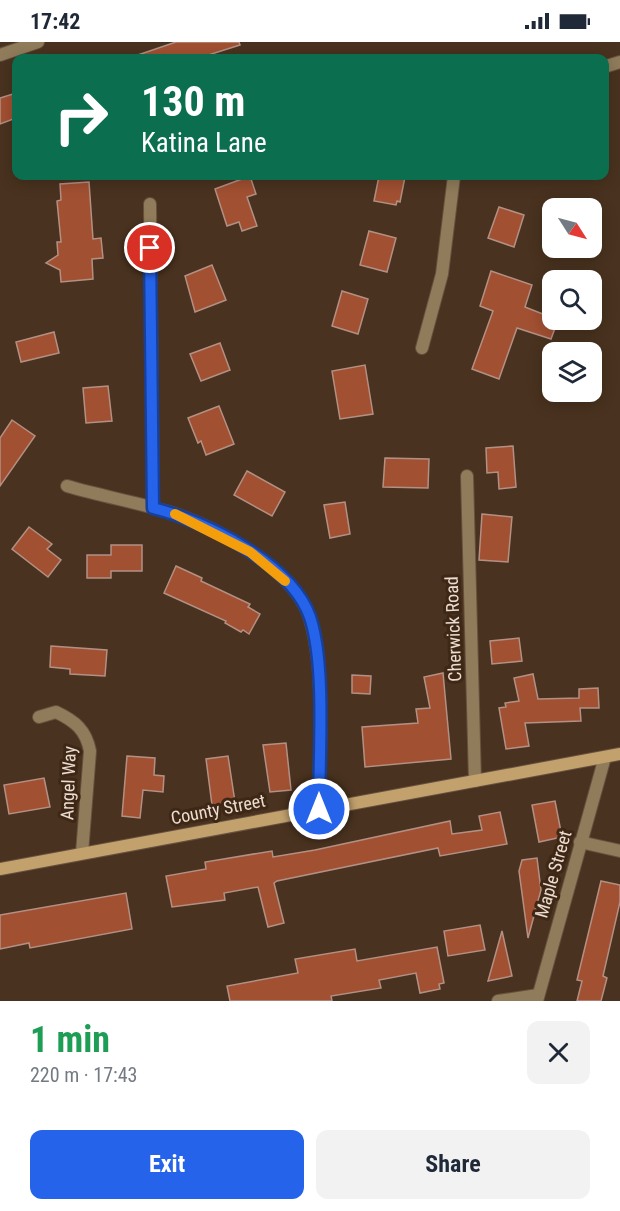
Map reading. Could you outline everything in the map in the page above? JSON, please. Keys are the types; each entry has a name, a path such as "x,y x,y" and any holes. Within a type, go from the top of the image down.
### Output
{"main road":[{"name":"County Street","path":"0,869 620,754"}],"street":[{"path":"0,55 38,42"},
{"path":"422,348 442,274 454,180"},
{"path":"150,204 153,508"},
{"name":"Cherwick Road","path":"467,476 475,781"},
{"path":"68,486 153,508 202,525 250,552 285,581 309,616 318,669 319,809"},
{"name":"Angel Way","path":"39,717 56,712 69,718 87,736 90,751 82,853"},
{"name":"Maple Street","path":"537,998 605,757"},
{"path":"580,842 620,851"},
{"path":"498,1001 537,998"}],"building":[{"path":"176,42 239,42 240,45 212,54 141,54"},
{"path":"12,94 12,120 0,124 0,98"},
{"path":"239,180 251,180 256,194 247,197 257,226 242,231 239,222 227,226 215,189"},
{"path":"378,180 404,180 400,202 397,201 396,205 374,201"},
{"path":"89,182 93,239 101,238 103,258 92,259 93,279 61,282 60,270 46,263 58,255 57,242 61,242 57,201 61,200 60,184"},
{"path":"499,207 524,215 514,247 488,238"},
{"path":"369,231 396,238 387,272 360,265"},
{"path":"212,265 226,300 195,312 185,276"},
{"path":"491,271 532,285 525,307 542,314 542,330 554,330 551,339 517,328 499,379 472,369 493,311 480,306"},
{"path":"342,291 368,299 358,334 332,326"},
{"path":"54,332 59,353 21,362 16,342"},
{"path":"220,343 230,370 201,381 190,354"},
{"path":"365,365 373,414 340,419 332,371"},
{"path":"108,386 112,421 86,423 83,388"},
{"path":"219,406 234,444 206,455 201,441 198,443 188,418"},
{"path":"12,420 35,436 0,486 0,438"},
{"path":"513,446 516,487 499,489 498,472 487,473 486,448"},
{"path":"385,458 429,459 428,488 383,487"},
{"path":"247,471 285,492 272,516 234,495"},
{"path":"345,502 350,534 330,538 324,505"},
{"path":"482,514 512,517 508,562 479,560"},
{"path":"29,527 52,544 47,549 61,560 48,577 12,549"},
{"path":"111,545 142,545 142,571 111,571 111,578 87,578 87,555 111,555"},
{"path":"176,566 202,578 201,581 250,604 248,607 260,614 249,634 164,593"},
{"path":"519,638 522,661 492,664 490,641"},
{"path":"51,646 107,650 105,676 70,674 70,669 50,667"},
{"path":"443,673 451,759 365,767 362,727 418,723 416,709 430,708 424,677"},
{"path":"533,674 538,699 579,698 579,689 598,688 599,708 580,708 581,721 525,723 529,746 506,749 499,708 506,707 505,703 519,701 514,678"},
{"path":"352,675 371,676 370,694 352,693"},
{"path":"286,743 291,790 270,792 263,745"},
{"path":"127,756 155,758 154,775 164,776 163,792 143,790 140,818 122,816"},
{"path":"228,756 235,802 212,805 206,759"},
{"path":"44,778 50,807 9,814 4,785"},
{"path":"555,801 562,837 539,842 532,805"},
{"path":"500,812 507,844 440,856 438,848 277,881 274,883 284,923 268,927 258,887 224,893 225,900 172,907 166,876 206,869 205,862 272,851 273,857 315,850 450,821 452,834 482,830 479,816"},
{"path":"537,858 541,890 528,938 519,871 522,860"},
{"path":"601,881 620,885 620,902 603,976 607,978 601,1001 577,1001 582,981 577,980"},
{"path":"126,893 132,929 30,948 29,943 0,949 0,915"},
{"path":"480,925 485,950 448,956 444,931"},
{"path":"502,931 512,976 488,981"},
{"path":"437,947 444,983 439,984 440,989 420,993 416,973 379,980 381,988 331,996 332,1001 230,1001 227,986 298,973 295,959 355,949 357,961"}],"slow traffic":[{"path":"175,514 202,525 250,552 271,567 285,581"}],"route":[{"path":"150,248 153,508 202,525 250,552 271,567 285,581 309,616 318,669 319,809"}]}
